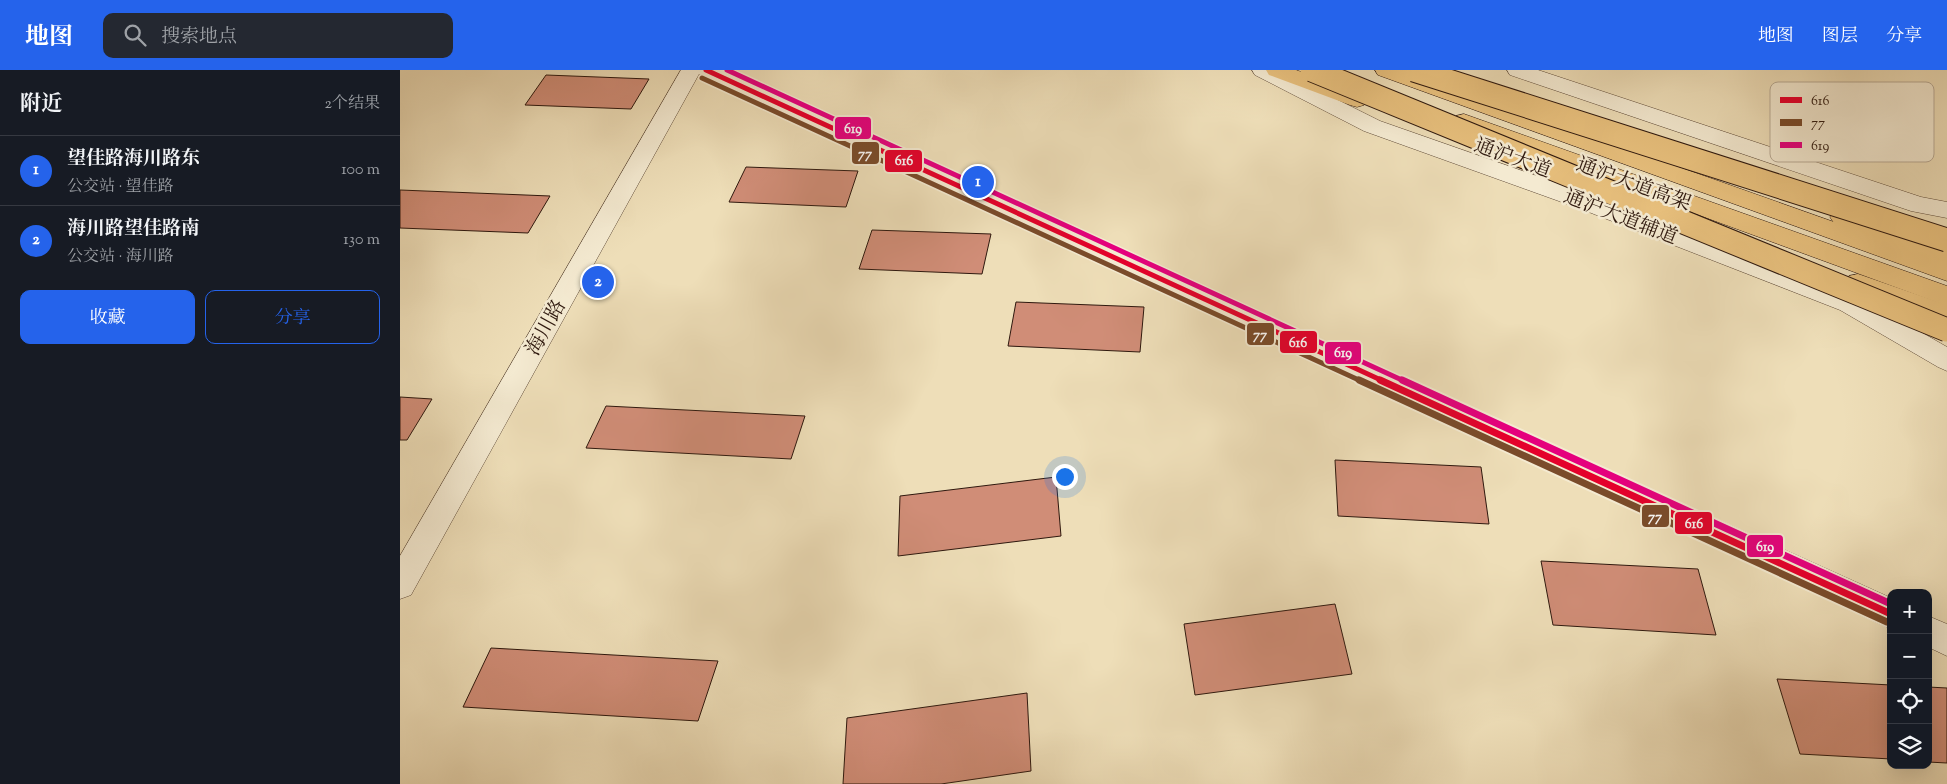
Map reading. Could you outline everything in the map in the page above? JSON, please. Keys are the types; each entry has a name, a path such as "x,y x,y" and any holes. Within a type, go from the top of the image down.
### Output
{"main road":[{"name":"通沪大道","path":"1276,70 1947,315"},
{"path":"1312,70 1947,330"},
{"name":"通沪大道高架","path":"1322,70 1947,296"},
{"name":"通沪大道高架","path":"1385,70 1947,272"},
{"path":"1414,70 1947,240"},
{"path":"1429,70 1947,255"}],"street":[{"name":"海川路","path":"400,585 691,70"},
{"path":"706,70 1887,612"},
{"name":"通沪大道辅道","path":"1262,70 1372,126 1590,203 1849,303 1947,360"},
{"path":"1517,70 1770,155"},
{"path":"1791,162 1919,205 1947,210"},
{"path":"1932,633 1947,640"}],"building":[{"path":"546,75 649,79 631,109 525,105"},
{"path":"746,167 858,171 846,207 729,202"},
{"path":"400,190 550,196 528,233 400,228"},
{"path":"872,230 991,234 982,274 859,269"},
{"path":"1016,302 1144,307 1140,352 1008,346"},
{"path":"400,397 432,399 407,440 400,440"},
{"path":"606,406 805,416 791,459 586,448"},
{"path":"1335,460 1481,467 1489,524 1338,516"},
{"path":"1056,477 1061,536 898,556 900,496"},
{"path":"1541,561 1698,569 1716,635 1553,625"},
{"path":"1335,604 1352,674 1195,695 1184,624"},
{"path":"491,648 718,661 698,721 463,707"},
{"path":"1777,679 1887,685 1887,759 1800,754"},
{"path":"1932,687 1947,688 1947,763 1932,762"},
{"path":"1027,693 1031,771 941,784 843,784 847,718"}],"transit line":[{"name":"616","path":"706,70 1887,612"},
{"name":"619","path":"727,70 1887,602"},
{"name":"77","path":"702,78 1887,622"}],"place":[{"name":"望佳路海川路东","path":"978,182"},
{"name":"海川路望佳路南","path":"598,282"}]}
